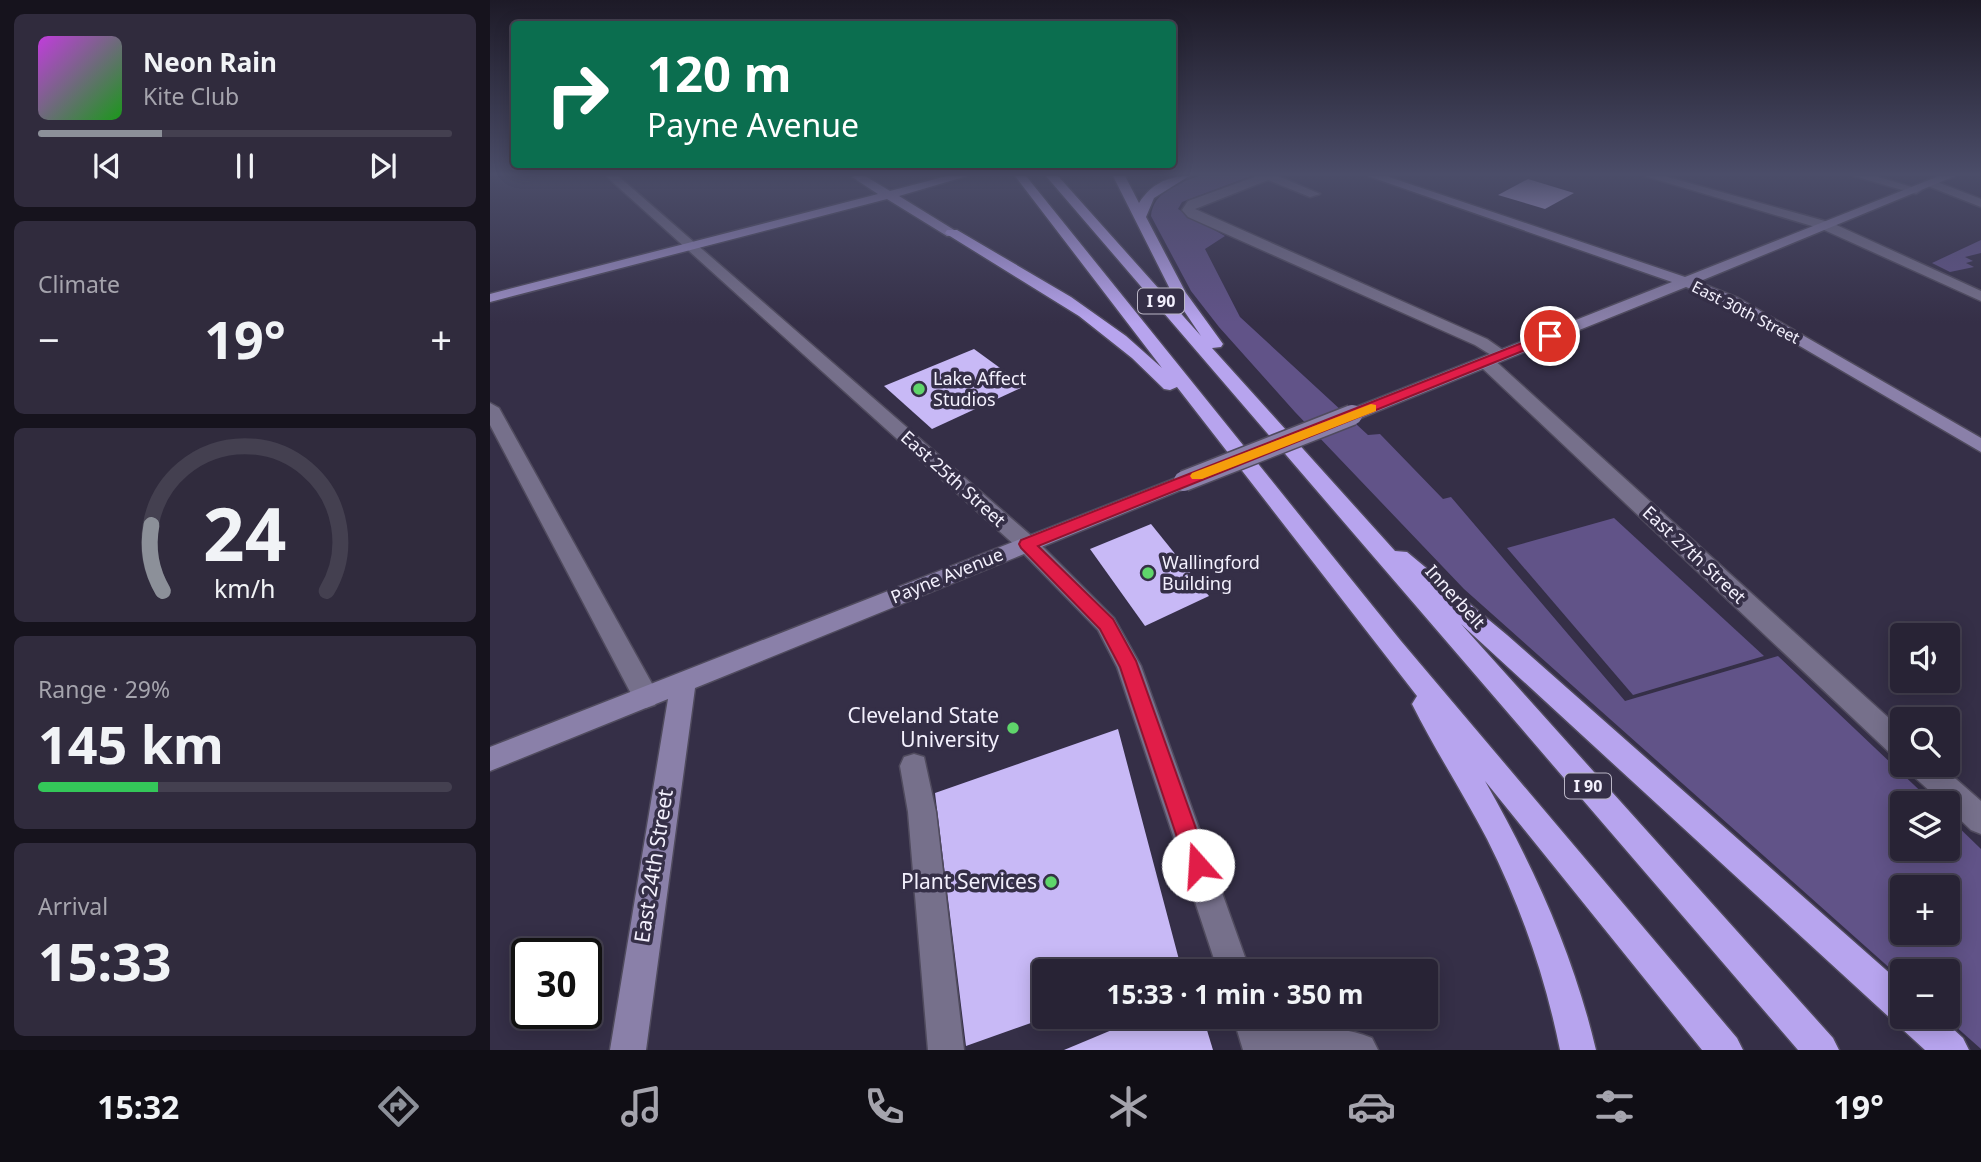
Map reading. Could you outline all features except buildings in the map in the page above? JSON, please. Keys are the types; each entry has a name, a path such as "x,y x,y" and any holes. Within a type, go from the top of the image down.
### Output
{"highway":[{"name":"I 90","path":"1058,225 1392,648 1725,1050"},
{"name":"Innerbelt","path":"1094,225 1821,1050"},
{"path":"1144,225 1179,293 1272,426"},
{"path":"952,233 1028,277 1109,329 1140,355 1224,437"},
{"path":"1354,522 1498,642 1890,995"},
{"path":"1392,648 1497,826 1525,883 1546,933 1569,1004 1578,1050"},
{"path":"1927,1029 1951,1050"}],"main road":[{"path":"490,298 769,225"},
{"path":"939,225 952,233"}],"street":[{"name":"East 25th Street","path":"666,225 1027,544 1106,624 1129,666 1230,959"},
{"name":"East 27th Street","path":"1217,225 1481,342 1494,359 1890,736"},
{"name":"East 30th Street","path":"1518,225 1687,282 1733,301 1981,446"},
{"path":"1823,225 1981,297"},
{"name":"Payne Avenue","path":"490,760 1827,226"},
{"path":"490,408 646,697"},
{"name":"East 24th Street","path":"628,1050 683,682"},
{"path":"914,766 922,812 946,1050"},
{"path":"1934,777 1981,820"},
{"path":"1257,1037 1360,1050"}],"shaded area":[{"path":"1156,225 1206,225 1225,236 1205,249 1240,317 1368,435 1380,434 1443,499 1451,497 1625,701 1778,656 1890,762 1890,777 1906,777 1920,791 1890,791 1890,861 1960,861 1960,829 1981,849 1981,1049 1958,1029 1960,959 1890,959 1890,968 1464,589 1295,412 1219,327 1191,291"},
{"path":"1981,240 1981,253 1965,257 1973,261 1966,263 1974,267 1950,272 1932,263"},
{"path":"1614,518 1764,656 1633,695 1507,548"}],"slow traffic":[{"path":"1197,476 1371,408"}],"place":[{"name":"Lake Affect Studios","path":"919,389"},
{"name":"Wallingford Building","path":"1148,573"},
{"name":"Cleveland State University","path":"1013,728"},
{"name":"Plant Services","path":"1051,882"}],"route":[{"path":"1198,865 1129,666 1106,624 1027,544 1550,336"}]}
